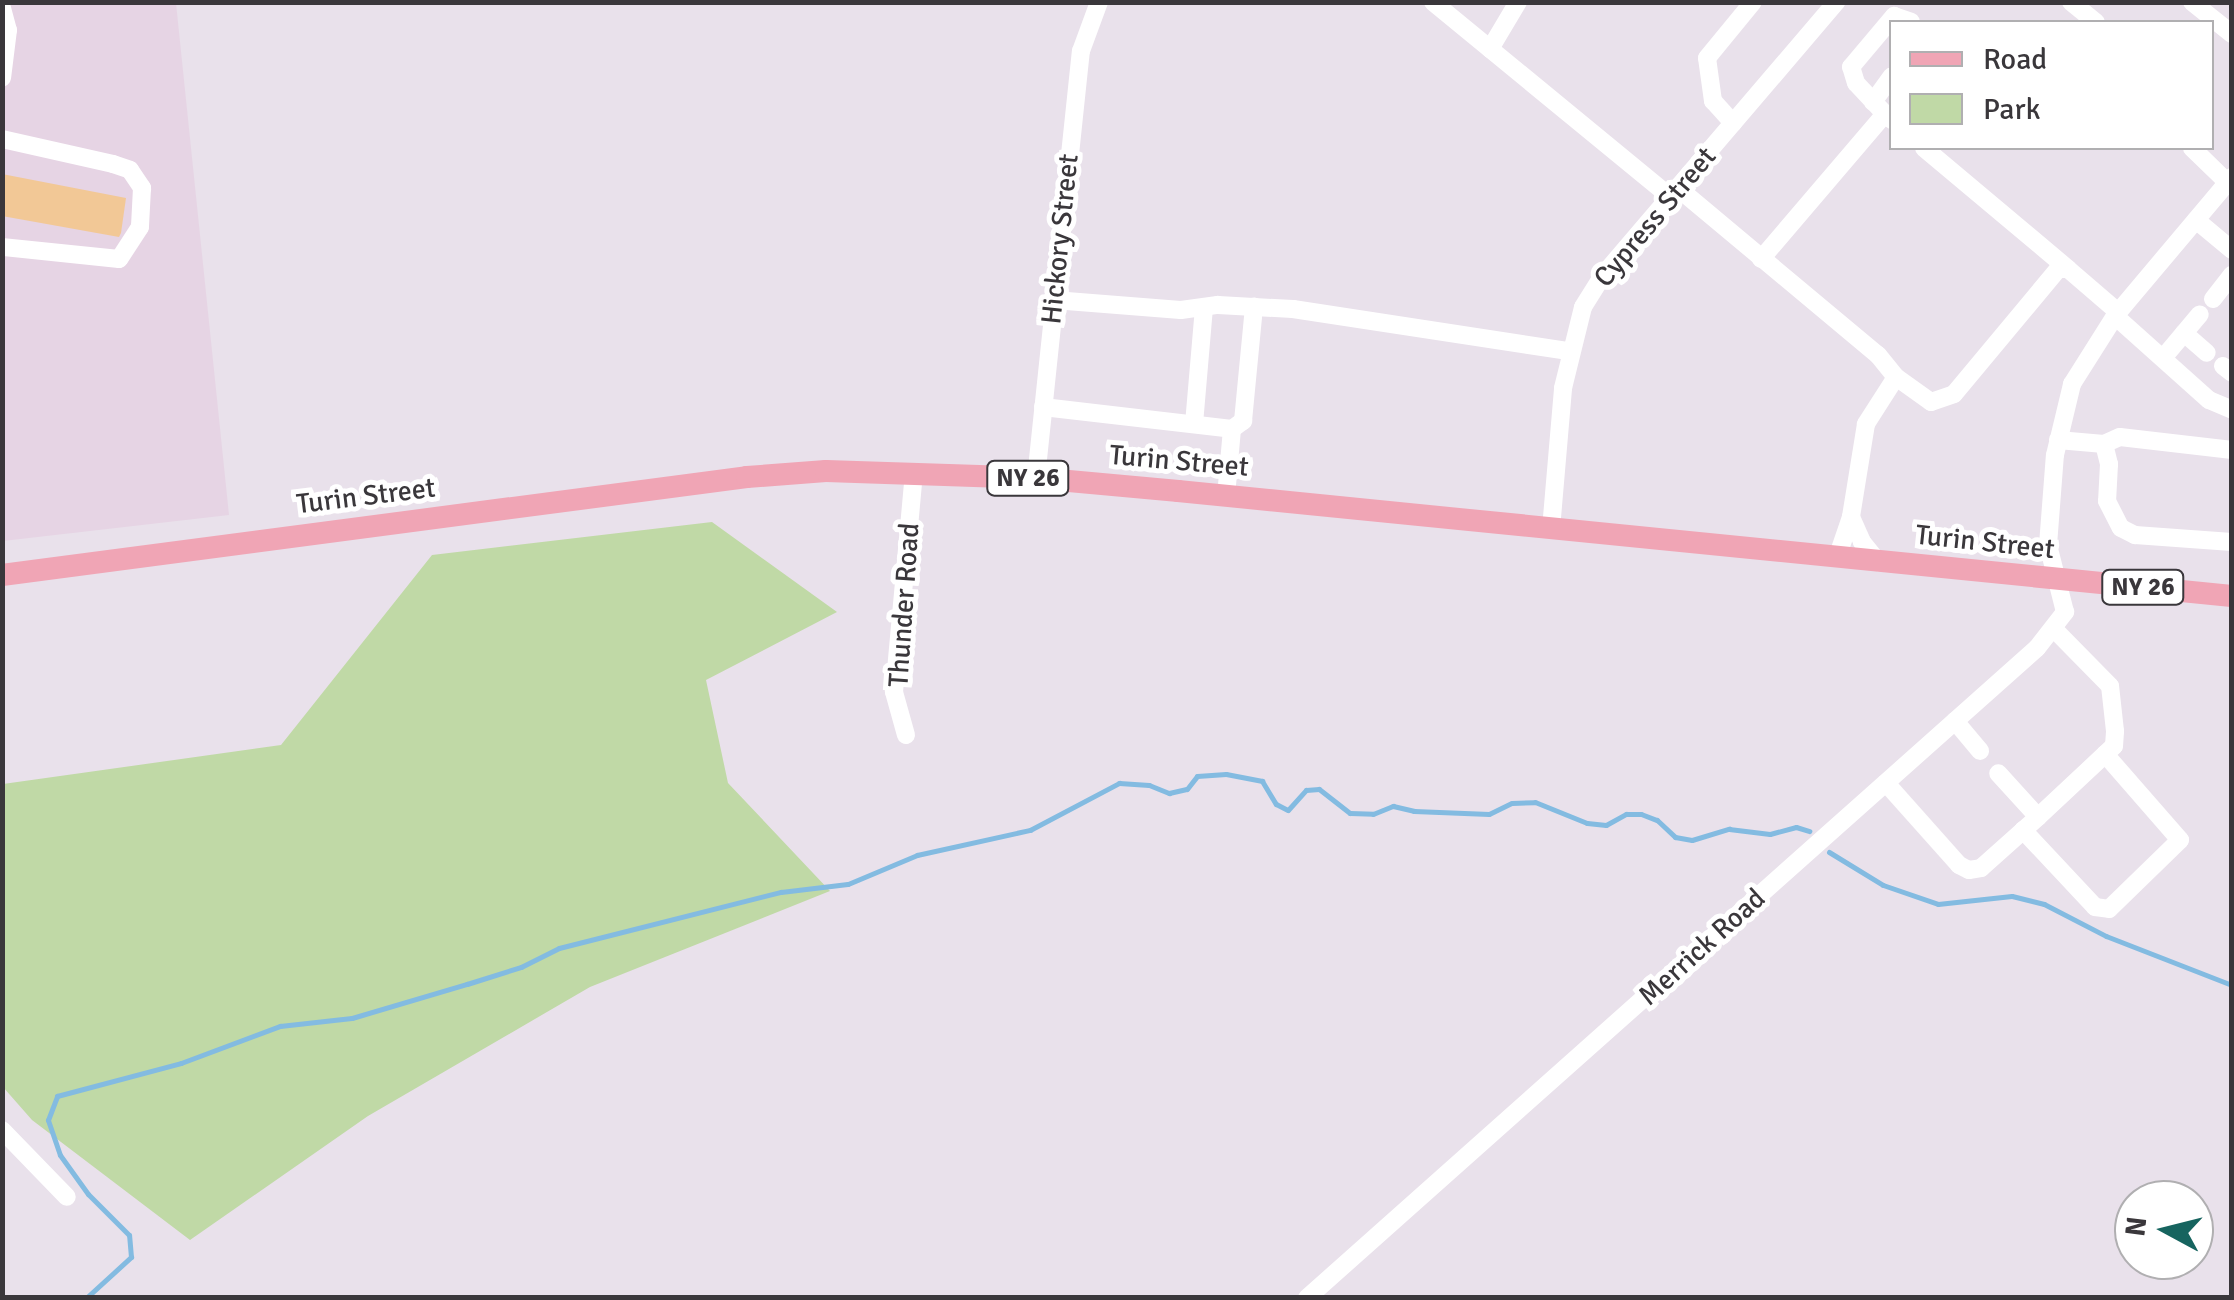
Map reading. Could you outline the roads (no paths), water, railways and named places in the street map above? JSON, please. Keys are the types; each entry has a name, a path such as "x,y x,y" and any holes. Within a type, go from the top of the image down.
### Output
{"main road":[{"name":"Turin Street","path":"2,575 747,476 914,473 1036,478 2232,596"}],"street":[{"name":"Hickory Street","path":"1036,478 1081,52 1099,2"},
{"path":"1433,2 1761,259 1878,355 1896,378 1931,402 1954,394 2058,269 2068,269"},
{"path":"1490,50 1518,2"},
{"path":"1733,124 1713,101 1707,58 1753,2"},
{"path":"2071,2 2094,20"},
{"path":"2192,2 2232,34"},
{"name":"Cypress Street","path":"1550,529 1569,351 1584,307 1604,274 1830,4"},
{"path":"2,8 8,30 2,78"},
{"path":"1761,259 1883,112 1856,83 1852,67 1889,22"},
{"path":"2,139 130,170 142,188 140,227 120,259 2,247"},
{"path":"1926,150 2068,269 2210,400 2232,410"},
{"path":"2023,830 2094,907 2110,909 2180,840 2109,750 2110,686 2053,628 2065,612 2048,545 2058,440 2072,384 2116,314 2230,179 2194,150"},
{"path":"2196,220 2232,250"},
{"path":"2213,299 2232,275"},
{"path":"1054,300 1162,309 1254,307 1370,319 1569,351"},
{"path":"1194,424 1204,307"},
{"path":"1043,407 1232,429 1243,421 1254,307"},
{"path":"2162,358 2200,314"},
{"path":"2184,333 2207,353"},
{"path":"1837,558 1851,517 1866,424 1896,378"},
{"path":"1226,496 1232,429"},
{"path":"2058,440 2104,444 2120,437 2232,450"},
{"path":"2104,444 2110,464 2107,500 2121,528 2135,536 2232,542"},
{"name":"Thunder Road","path":"906,736 894,692 914,473"},
{"path":"1851,517 1862,542 1878,562"},
{"name":"Merrick Road","path":"1306,1298 1886,783 2053,628"},
{"path":"1955,721 1980,750"},
{"path":"1886,783 1959,864 1969,870 1981,868 2109,750"},
{"path":"1998,773 2038,817"},
{"path":"2,1130 67,1197"}],"waterway":[{"path":"86,1298 131,1257 129,1235 88,1194 60,1155 48,1120 57,1096 181,1063 280,1026 352,1018 521,967 559,948 781,892 848,884 917,855 1030,830 1119,783 1149,785 1169,793 1187,789 1197,776 1226,774 1262,781 1276,804 1288,810 1306,790 1319,789 1350,813 1373,814 1393,806 1414,811 1489,814 1512,803 1535,802 1587,823 1606,825 1626,814 1641,814 1657,820 1675,837 1692,840 1729,829 1770,834 1796,827 1809,831"},
{"path":"1829,852 1883,885 1938,904 2012,896 2044,904 2106,936 2232,985"}]}
